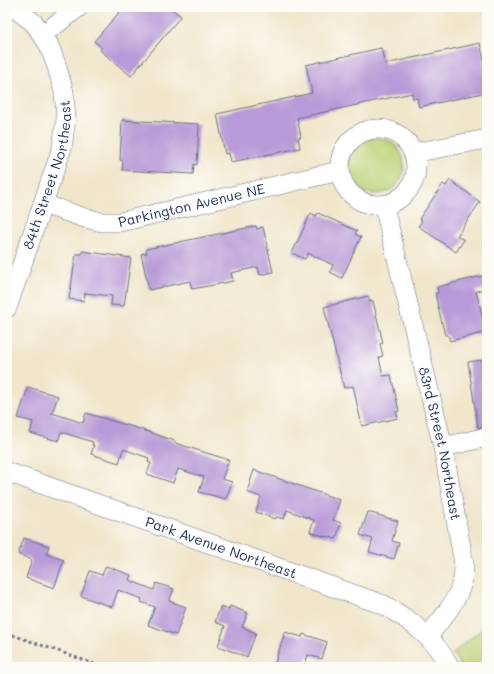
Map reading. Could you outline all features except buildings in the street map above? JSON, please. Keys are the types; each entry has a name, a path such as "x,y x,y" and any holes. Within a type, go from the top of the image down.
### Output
{"street":[{"name":"84th Street Northeast","path":"7,308 62,148 66,118 64,92 49,45 34,23 13,7"},
{"path":"42,35 79,7"},
{"path":"378,129 391,131 402,138 411,147 413,153 416,171 413,184 406,194 396,202 384,206 371,205 359,201 349,194 342,183 339,171 340,158 345,146 354,137 366,130 378,129"},
{"path":"413,153 487,139"},
{"name":"Parkington Avenue NE","path":"43,204 102,222 120,222 339,171"},
{"name":"83rd Street Northeast","path":"384,206 443,447 464,564 463,581 457,597 443,618 428,636"},
{"path":"443,447 487,437"},
{"name":"Park Avenue Northeast","path":"7,472 378,602 406,618 428,636"},
{"path":"428,636 450,667"}],"path":[{"path":"7,633 103,667"}],"green space":[{"path":"376,138 391,143 399,151 404,166 399,181 391,189 376,194 361,189 353,181 348,166 353,151 361,143"},
{"path":"487,627 487,667 461,667 453,653 483,628"}]}
